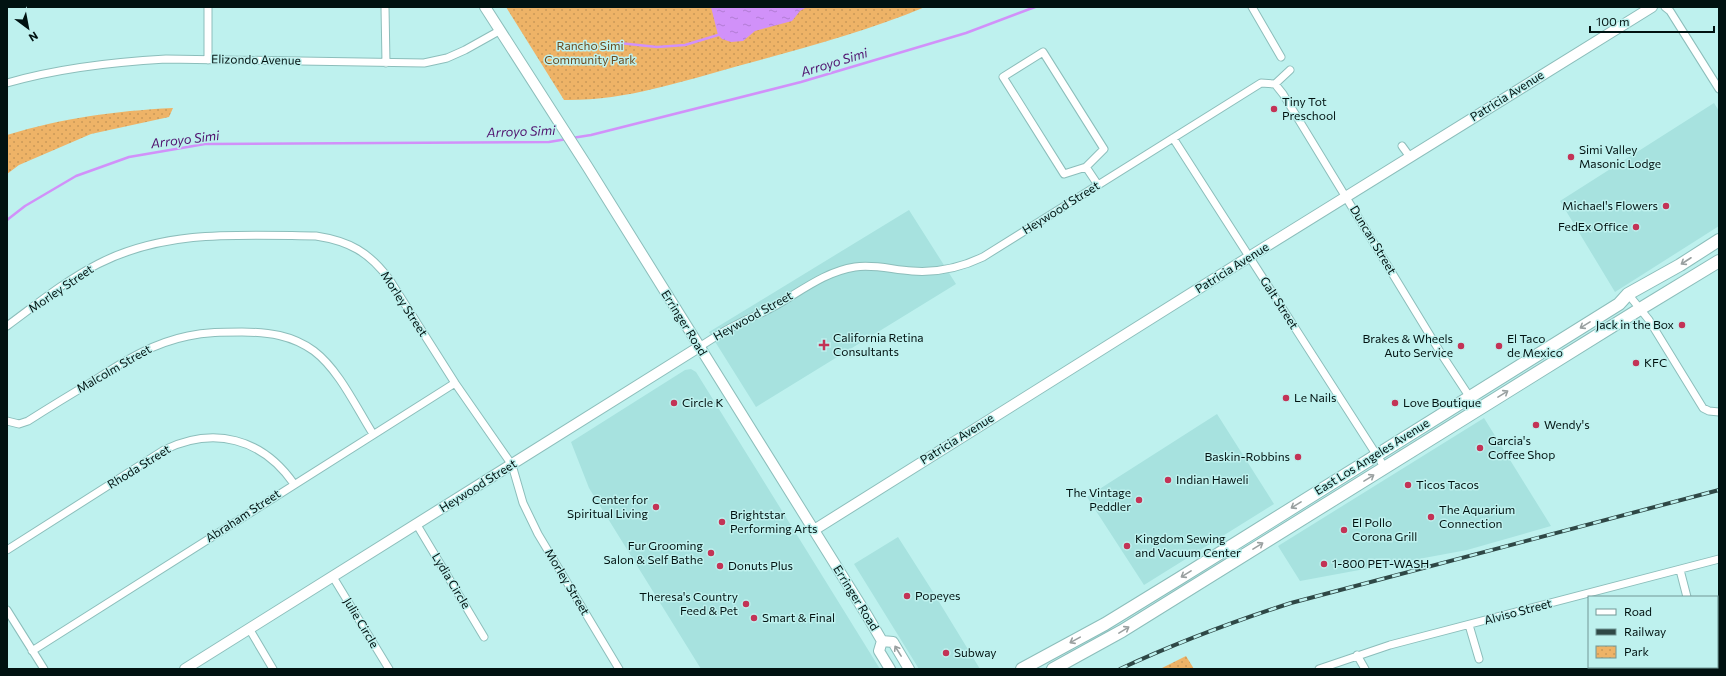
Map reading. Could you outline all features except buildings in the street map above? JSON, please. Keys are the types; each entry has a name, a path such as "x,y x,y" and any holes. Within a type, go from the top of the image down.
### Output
{"main road":[{"name":"East Los Angeles Avenue","path":"1022,669 1105,624 1619,304 1628,294 1680,265 1719,240"},
{"name":"East Los Angeles Avenue","path":"1053,669 1122,631 1640,308 1719,261"}],"street":[{"path":"208,7 208,60"},
{"path":"385,7 386,63"},
{"name":"Erringer Road","path":"485,7 499,31 584,161 882,641 879,651 890,669"},
{"path":"1252,7 1281,57"},
{"name":"Patricia Avenue","path":"814,530 1249,257 1652,7"},
{"path":"1665,7 1670,11 1719,89"},
{"name":"Elizondo Avenue","path":"7,83 62,70 99,64 166,59 424,63 447,58 499,31"},
{"path":"1043,52 1104,149 1086,167 1064,174 1003,77 1043,52"},
{"path":"1275,84 1290,70"},
{"name":"Heywood Street","path":"186,669 699,347 734,326 771,308 817,280 838,271 856,267 873,266 912,271 932,271 951,269 967,265 983,257 1261,83 1275,84"},
{"name":"Duncan Street","path":"1275,84 1283,94 1442,355 1469,396 1475,411"},
{"name":"Galt Street","path":"1173,138 1385,468"},
{"path":"1402,146 1410,157"},
{"path":"1086,167 1098,185"},
{"name":"Morley Street","path":"7,326 68,281 99,264 131,251 165,241 204,236 316,236 334,239 350,245 366,254 379,265 390,278 455,383 512,465 523,503 538,534 618,669"},
{"path":"1628,294 1649,320 1699,404 1709,411 1719,412"},
{"name":"Malcolm Street","path":"7,421 19,424 28,421 130,358 162,343 186,336 211,332 258,332 288,337 314,351 325,360 336,374 373,434"},
{"name":"Abraham Street","path":"32,651 455,383"},
{"name":"Rhoda Street","path":"7,550 164,450 189,440 221,438 236,440 250,445 276,461 294,484"},
{"name":"Lydia Circle","path":"417,525 484,637"},
{"name":"Alviso Street","path":"1319,669 1357,656 1469,625 1719,559"},
{"path":"1680,570 1687,596"},
{"name":"Julie Circle","path":"333,577 389,669"},
{"path":"7,610 44,669"},
{"path":"1469,625 1479,659"},
{"path":"250,630 274,669"},
{"name":"Erringer Road","path":"882,641 892,642 909,669"},
{"path":"1357,656 1365,669"}],"shaded area":[{"path":"1714,103 1719,111 1719,226 1615,292 1560,201"},
{"path":"909,210 956,284 756,407 709,332"},
{"path":"691,369 696,372 880,669 701,669 589,488 571,442 685,370"},
{"path":"1217,414 1274,504 1144,585 1087,497"},
{"path":"1484,418 1551,526 1467,550 1300,581 1278,546"},
{"path":"898,537 980,669 919,669 854,564"}],"green space":[{"name":"Rancho Simi Community Park","path":"506,7 925,7 833,40 673,84 630,94 564,100"},
{"path":"173,108 169,117 91,134 19,165 7,174 7,135 48,124 89,116"},
{"path":"1186,656 1194,669 1160,669"}],"water":[{"path":"711,7 807,7 800,11 792,21 755,31 743,41 731,42 722,39 718,35"}],"waterway":[{"name":"Arroyo Simi","path":"572,138 591,135 801,82 966,33 1035,7"},
{"path":"610,47 619,43 657,47 685,45 718,35"},
{"name":"Arroyo Simi","path":"7,220 25,206 76,176 129,157 205,144 549,142 567,139"}],"railway":[{"path":"1120,669 1204,633 1291,603 1719,490"}],"place":[{"name":"Tiny Tot Preschool","path":"1274,109"},
{"name":"Simi Valley Masonic Lodge","path":"1571,157"},
{"name":"Michael's Flowers","path":"1666,206"},
{"name":"FedEx Office","path":"1636,227"},
{"name":"Jack in the Box","path":"1682,325"},
{"name":"California Retina Consultants","path":"824,345"},
{"name":"Brakes & Wheels Auto Service","path":"1461,346"},
{"name":"El Taco de Mexico","path":"1499,346"},
{"name":"KFC","path":"1636,363"},
{"name":"Le Nails","path":"1286,398"},
{"name":"Circle K","path":"674,403"},
{"name":"Love Boutique","path":"1395,403"},
{"name":"Wendy's","path":"1536,425"},
{"name":"Garcia's Coffee Shop","path":"1480,448"},
{"name":"Baskin-Robbins","path":"1298,457"},
{"name":"Indian Haweli","path":"1168,480"},
{"name":"Ticos Tacos","path":"1408,485"},
{"name":"The Vintage Peddler","path":"1139,500"},
{"name":"Center for Spiritual Living","path":"656,507"},
{"name":"The Aquarium Connection","path":"1431,517"},
{"name":"Brightstar Performing Arts","path":"722,522"},
{"name":"El Pollo Corona Grill","path":"1344,530"},
{"name":"Kingdom Sewing and Vacuum Center","path":"1127,546"},
{"name":"Fur Grooming Salon & Self Bathe","path":"711,553"},
{"name":"1-800 PET-WASH","path":"1324,564"},
{"name":"Donuts Plus","path":"720,566"},
{"name":"Popeyes","path":"907,596"},
{"name":"Theresa's Country Feed & Pet","path":"746,604"},
{"name":"Smart & Final","path":"754,618"},
{"name":"Subway","path":"946,653"}]}
